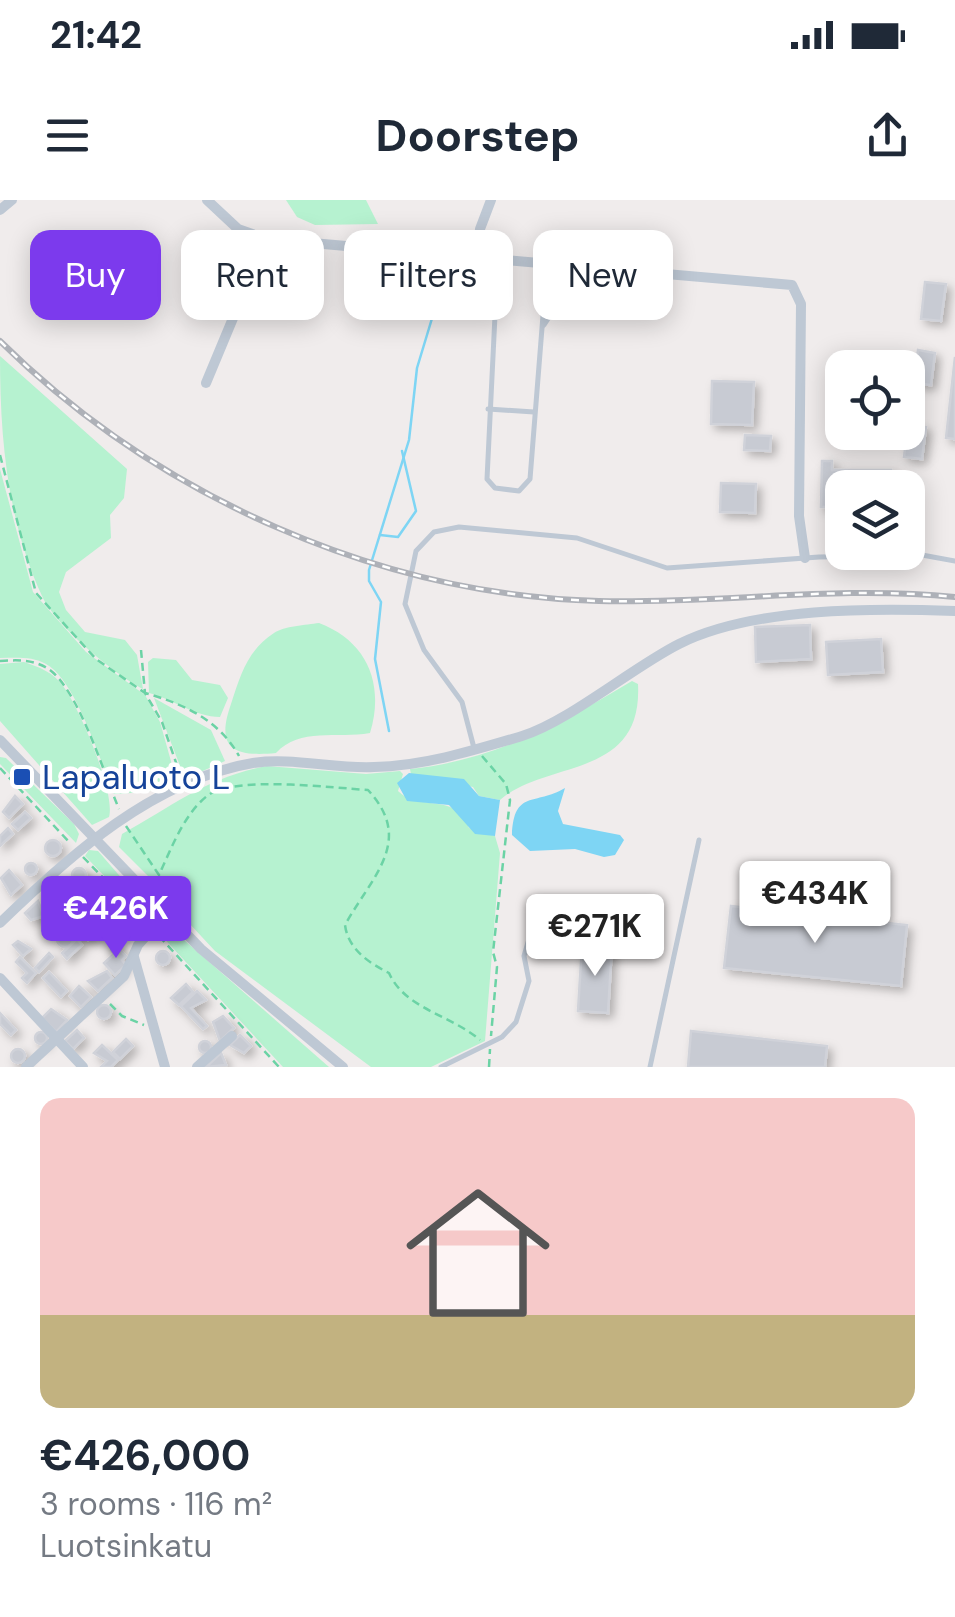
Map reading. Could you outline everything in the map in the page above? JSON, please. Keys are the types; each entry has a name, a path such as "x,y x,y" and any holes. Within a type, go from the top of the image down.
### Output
{"street":[{"path":"0,210 12,200"},
{"path":"207,200 241,230"},
{"path":"480,230 491,200"},
{"path":"673,273 778,280 796,290 801,304 799,516 805,558"},
{"path":"206,382 232,320"},
{"path":"0,923 77,850 184,785 245,766 375,767 528,734 678,645 728,624 859,610 955,611"},
{"path":"1,744 236,981 341,1066"},
{"path":"26,1067 128,970 152,928 166,914"},
{"path":"134,956 165,1067"},
{"path":"0,978 82,1067"},
{"path":"197,1067 232,1036"}],"lane":[{"path":"494,320 487,479 495,488 519,491 530,478 543,320"},
{"path":"542,328 547,320"},
{"path":"488,410 536,412"},
{"path":"474,748 462,702 424,650 405,604 416,552 434,532 459,527 577,538 667,568 922,555 955,561"},
{"path":"650,1067 698,840"},
{"path":"441,1067 502,1037 522,1006 529,982 524,956 534,922"}],"path":[{"path":"0,455 36,593 96,659 145,693 174,701 213,721 260,786"},
{"path":"142,650 145,693 162,722 184,785"},
{"path":"0,661 23,660 45,666 65,685 124,820 160,875 184,825 207,796 260,786 368,790 382,806 391,842 388,857 345,925 346,936 368,962 389,973 396,988 488,1044"},
{"path":"474,748 506,784 510,800 493,952 497,968 489,1067"},
{"path":"0,768 279,1067"},
{"path":"110,886 134,956"},
{"path":"102,996 122,1016 153,1026"}],"green space":[{"path":"286,200 366,200 378,224 315,225 297,217"},
{"path":"0,356 127,469 124,498 110,515 111,538 66,572 59,592 66,610 85,632 125,640 137,655 143,689 86,648 59,621 42,596 13,508 2,417"},
{"path":"0,469 33,592 86,652 145,695 160,722 176,779 148,792 114,794 77,703 57,673 35,660 0,658"},
{"path":"319,623 349,641 368,666 375,698 370,733 308,737 276,753 249,753 232,747 225,731 227,719 251,655 278,631"},
{"path":"153,658 176,660 192,680 220,685 228,698 220,717 149,693 148,662"},
{"path":"24,662 50,674 70,697 102,771 109,817 92,825 0,721 0,664"},
{"path":"632,681 638,684 635,715 625,737 609,752 588,763 520,787 500,800 479,796 473,787 411,774 410,769 470,758 526,738"},
{"path":"154,698 211,730 225,761 185,779"},
{"path":"0,757 6,758 74,824 79,834 76,843 0,764"},
{"path":"267,766 366,774 400,771 403,774 398,791 416,801 456,810 469,828 495,836 500,853 485,1041 431,1067 371,1067 215,951 188,922 170,889 151,879 119,847 122,834 191,794"},
{"path":"89,850 98,851 151,912 149,922 85,856"},
{"path":"117,897 145,926 135,939 129,936"},
{"path":"165,929 175,932 329,1067 283,1067 159,933"}],"water":[{"path":"409,773 464,779 479,796 500,800 495,836 475,834 449,805 407,801 397,783"},
{"path":"565,788 558,811 563,824 620,835 624,840 615,855 604,857 575,849 530,851 512,835 522,805"}],"building":[{"path":"925,282 946,284 941,321 921,319"},
{"path":"925,351 935,353 931,385 925,384"},
{"path":"955,357 955,439 946,438"},
{"path":"712,381 754,382 752,425 711,424"},
{"path":"745,435 771,436 770,451 744,450"},
{"path":"905,450 923,450 922,459 904,457"},
{"path":"822,461 832,461 832,470 825,470 825,507 821,507"},
{"path":"721,483 756,484 755,513 720,512"},
{"path":"810,625 811,659 756,662 755,627"},
{"path":"881,639 883,672 828,675 826,642"},
{"path":"15,796 23,804 9,818 3,812"},
{"path":"25,812 31,818 18,830 12,824"},
{"path":"8,828 13,834 0,846 0,836"},
{"path":"53,840 61,848 53,856 45,848"},
{"path":"26,864 36,864 36,874 26,874"},
{"path":"79,868 86,875 79,882 72,875"},
{"path":"9,870 22,885 11,895 1,878"},
{"path":"56,883 63,898 53,906 43,895"},
{"path":"38,901 44,916 31,920 25,913"},
{"path":"731,906 907,925 901,986 724,968"},
{"path":"90,914 95,919 78,936 72,930"},
{"path":"93,925 98,931 88,940 83,934"},
{"path":"65,931 73,939 65,947 57,939"},
{"path":"77,939 82,945 67,959 62,953"},
{"path":"18,941 31,949 23,956 13,945"},
{"path":"582,944 612,946 608,1013 578,1011"},
{"path":"115,945 126,956 122,960 126,965 115,975 104,963 114,954 111,950"},
{"path":"163,951 170,958 163,965 156,958"},
{"path":"49,953 53,957 39,972 35,968"},
{"path":"20,957 36,973 27,983 22,978 27,973 16,962"},
{"path":"107,971 112,978 98,991 88,981"},
{"path":"49,972 67,991 61,997 43,978"},
{"path":"186,984 193,992 179,1005 171,998"},
{"path":"79,986 91,997 81,1007 70,996"},
{"path":"197,991 206,1000 191,1008 207,1026 203,1029 181,1006"},
{"path":"104,1005 111,1012 104,1019 97,1012"},
{"path":"51,1009 67,1020 56,1032 42,1018"},
{"path":"0,1013 16,1030 11,1035 0,1024"},
{"path":"223,1016 234,1028 220,1041 213,1022"},
{"path":"77,1030 84,1038 73,1049 65,1041"},
{"path":"691,1031 827,1046 825,1067 688,1067"},
{"path":"41,1032 47,1038 41,1044 35,1038"},
{"path":"240,1035 251,1046 244,1053 230,1045"},
{"path":"126,1039 133,1046 120,1059 113,1052"},
{"path":"205,1041 211,1047 205,1053 199,1047"},
{"path":"102,1045 118,1060 111,1067 101,1067 107,1061 94,1053"},
{"path":"18,1049 25,1056 18,1063 11,1056"},
{"path":"221,1053 226,1065 206,1067"}],"waterway":[{"path":"389,731 375,659 381,602 369,581 369,570 409,440 417,368 432,320"},
{"path":"380,535 398,537 416,511 402,451"}],"railway":[{"path":"0,341 62,396 129,446 200,490 276,527 354,557 434,580 516,594 599,601 866,593 955,597"}],"place":[{"name":"Lapaluoto L","path":"22,777"}]}
